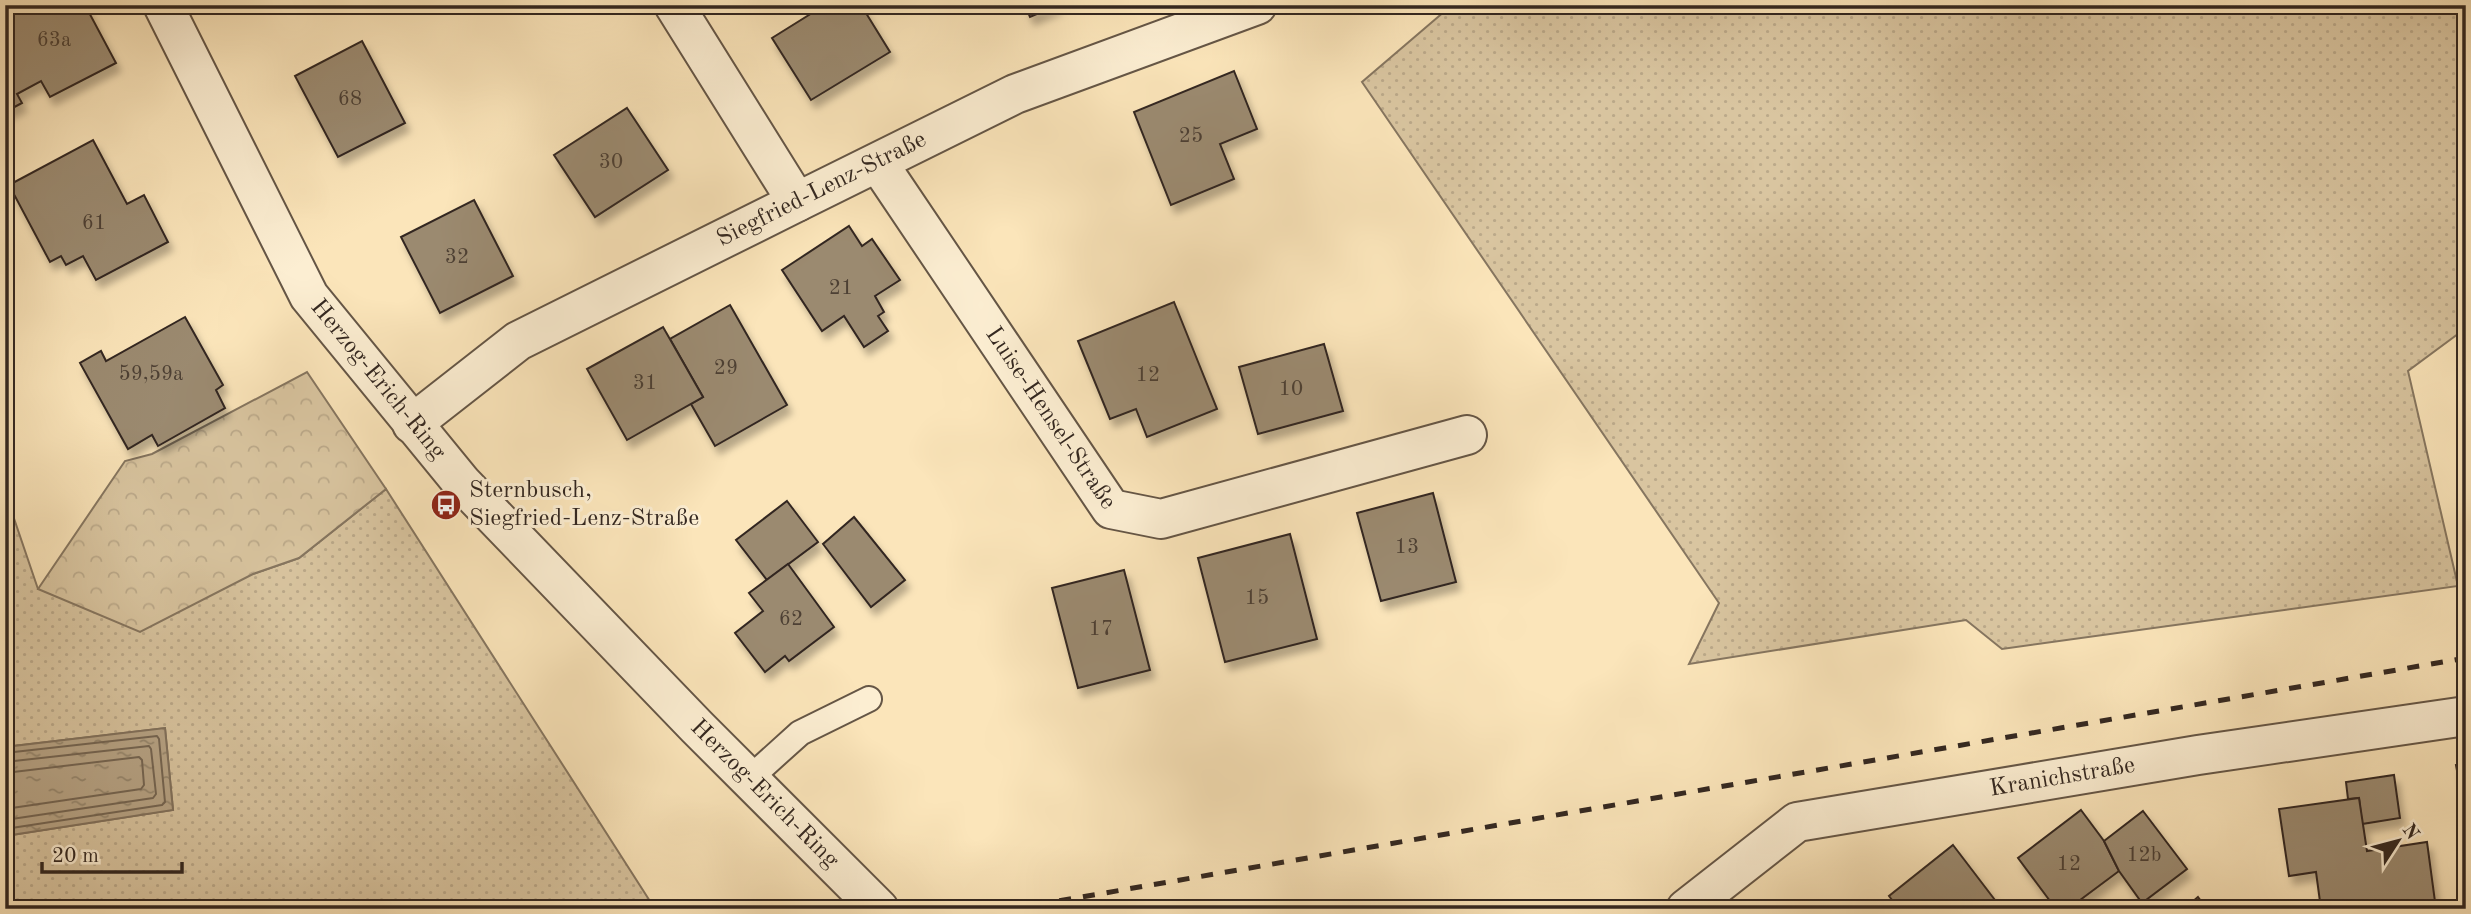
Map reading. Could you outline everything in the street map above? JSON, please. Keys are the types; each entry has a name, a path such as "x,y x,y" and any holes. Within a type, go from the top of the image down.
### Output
{"street":[{"name":"Herzog-Erich-Ring","path":"163,5 309,296 462,483 879,909"},
{"path":"674,5 797,202"},
{"name":"Siegfried-Lenz-Straße","path":"412,424 517,341 797,202 1015,94 1257,5"},
{"name":"Luise-Hensel-Straße","path":"878,163 1111,509 1161,519 1466,435"},
{"name":"Kranichstraße","path":"1686,909 1797,822 2198,755 2466,716"}],"lane":[{"path":"749,779 800,733 869,699"}],"green space":[{"path":"1452,5 2466,5 2466,328 2408,371 2458,586 2002,649 1966,620 1689,664 1719,603 1362,82"},
{"path":"307,372 386,489 299,558 253,574 140,632 38,589 125,461 152,454"},
{"path":"386,489 655,909 5,909 5,836 173,810 165,728 5,747 5,492 38,589 253,574 299,558"}],"water":[{"path":"165,728 173,810 5,836 5,747"}],"building":[{"path":"27,5 85,5 116,63 50,97 41,81 17,94 22,103 5,112 5,17"},
{"path":"825,5 861,5 890,52 811,100 772,38"},
{"path":"1025,5 1058,5 1030,17"},
{"path":"362,41 405,123 338,157 295,76"},
{"path":"1234,71 1257,129 1220,144 1234,179 1171,205 1134,112"},
{"path":"627,108 668,170 595,217 554,155"},
{"path":"93,140 127,204 144,195 168,242 96,280 83,256 66,265 61,256 50,262 9,185"},
{"path":"474,200 513,276 440,313 401,237"},
{"path":"849,226 862,246 872,239 900,280 875,296 884,312 878,316 888,331 864,347 844,316 822,331 782,270"},
{"path":"1174,302 1217,409 1147,437 1136,409 1110,419 1078,341"},
{"path":"730,305 787,405 715,446 691,404 703,397 670,339"},
{"path":"185,317 223,385 216,390 225,408 158,446 152,435 128,449 80,363 101,351 106,361"},
{"path":"663,327 703,397 627,440 587,369"},
{"path":"1324,344 1343,411 1258,434 1239,367"},
{"path":"1433,493 1456,582 1381,601 1357,513"},
{"path":"787,501 818,542 767,580 736,540"},
{"path":"854,517 905,580 871,607 823,544"},
{"path":"1290,534 1317,639 1225,662 1198,558"},
{"path":"788,564 834,627 789,661 785,656 765,672 735,633 763,611 749,593"},
{"path":"1124,570 1150,670 1078,688 1052,588"},
{"path":"2466,763 2466,821 2456,765"},
{"path":"2394,775 2400,818 2362,824 2359,798 2348,799 2346,782"},
{"path":"2359,798 2367,851 2427,842 2436,909 2321,909 2316,872 2289,876 2279,809"},
{"path":"2081,810 2104,841 2119,871 2068,909 2056,909 2018,858"},
{"path":"2143,811 2187,869 2142,903 2119,871 2104,841"},
{"path":"1953,845 1998,904 1991,909 1899,909 1889,896"},
{"path":"2198,897 2207,909 2184,909"}],"railway":[{"path":"1012,909 2466,658"}],"place":[{"name":"Sternbusch, Siegfried-Lenz-Straße","path":"446,505"}]}
